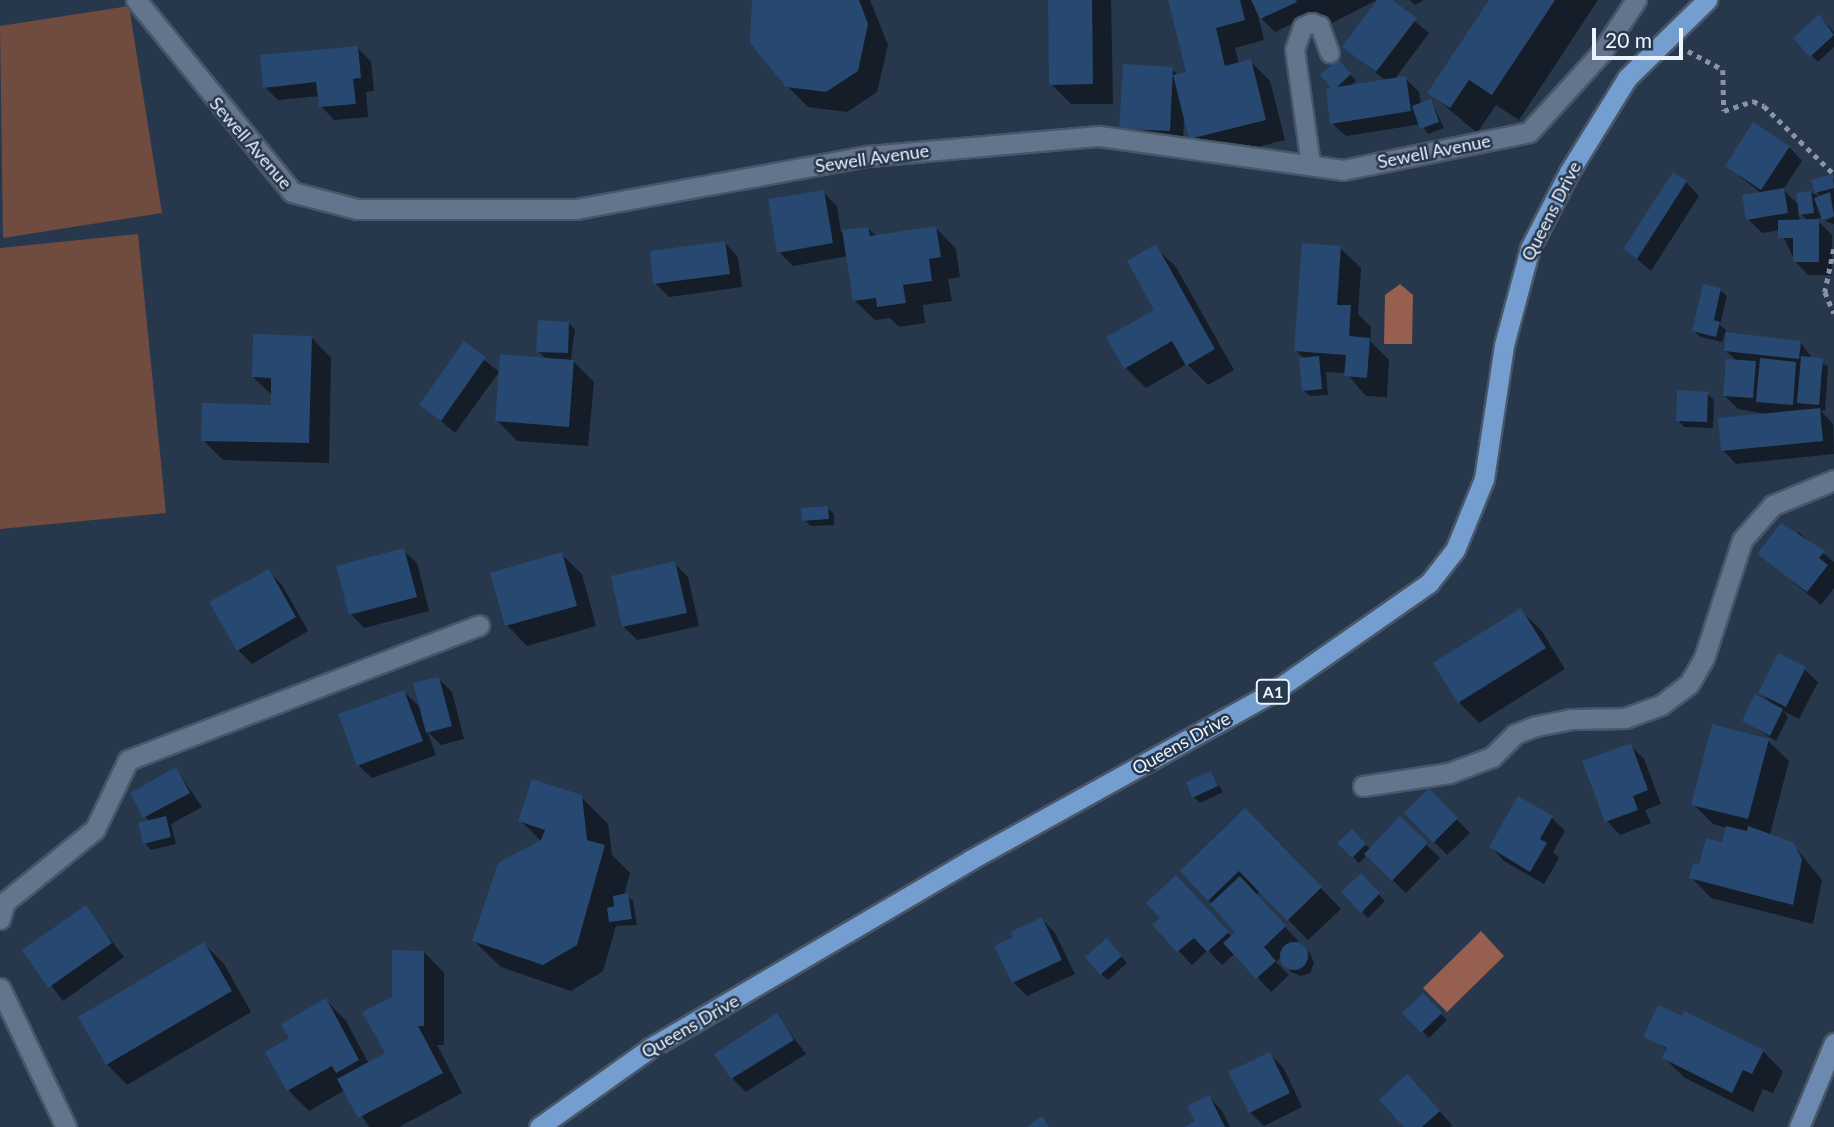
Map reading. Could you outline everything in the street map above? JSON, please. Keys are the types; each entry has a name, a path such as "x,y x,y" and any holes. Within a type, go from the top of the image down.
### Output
{"main road":[{"name":"Queens Drive","path":"539,1127 650,1048 970,860 1270,694 1429,583 1455,550 1483,479 1504,345 1530,248 1569,172 1627,78 1662,39 1707,0"},
{"path":"1799,1127 1834,1043"}],"street":[{"name":"Sewell Avenue","path":"135,0 292,192 357,209 576,209 869,156 1099,136 1343,170 1529,132 1601,53 1636,0"},
{"path":"1363,786 1449,773 1492,757 1515,734 1536,726 1572,719 1625,718 1661,705 1689,684 1704,658 1742,540 1773,505 1834,480"},
{"path":"0,919 5,902 96,829 128,760 479,625"},
{"path":"0,988 66,1127"}],"lane":[{"path":"1311,165 1295,51 1303,27 1311,23 1320,26 1329,53"}],"path":[{"path":"1662,39 1720,67 1724,111 1753,102 1764,106 1834,174"},
{"path":"1834,249 1825,292 1834,313"}],"shaded area":[{"path":"129,6 162,213 3,238 0,26"},
{"path":"138,234 166,513 0,529 0,248"},
{"path":"1400,284 1413,295 1412,344 1384,344 1385,295"},
{"path":"1481,931 1504,956 1447,1012 1423,988"}],"building":[{"path":"752,0 859,0 868,24 858,71 826,92 786,87 750,43"},
{"path":"1048,0 1092,0 1093,84 1049,85"},
{"path":"1168,0 1240,0 1245,20 1216,28 1225,66 1251,59 1266,120 1189,139 1173,75 1186,72"},
{"path":"1251,0 1296,0 1297,2 1260,19"},
{"path":"1377,0 1392,0 1417,18 1376,72 1342,47"},
{"path":"1489,0 1555,0 1492,95 1469,80 1450,108 1427,93"},
{"path":"1819,14 1834,35 1810,57 1793,38"},
{"path":"358,46 361,78 353,79 356,104 319,107 316,82 263,88 260,55"},
{"path":"1338,59 1351,74 1337,87 1406,76 1411,111 1330,124 1326,89 1331,88 1320,75"},
{"path":"1123,64 1173,67 1170,131 1119,129"},
{"path":"1431,99 1439,122 1420,129 1412,106"},
{"path":"1753,122 1790,146 1761,190 1725,166"},
{"path":"1673,172 1687,181 1637,259 1623,249"},
{"path":"1833,174 1834,188 1815,193 1811,180"},
{"path":"1784,188 1788,213 1746,220 1742,195"},
{"path":"824,190 833,243 777,253 768,199"},
{"path":"1811,191 1814,213 1799,215 1796,193"},
{"path":"1830,192 1834,216 1822,220 1814,198"},
{"path":"1819,219 1819,262 1793,262 1793,238 1778,238 1778,220"},
{"path":"936,226 941,257 929,259 932,281 903,285 906,303 877,307 876,298 853,301 842,230 868,227 870,236"},
{"path":"725,241 730,274 653,284 650,251"},
{"path":"1302,243 1341,246 1337,305 1351,305 1349,336 1370,338 1367,378 1344,376 1346,355 1294,351"},
{"path":"1156,244 1215,349 1186,366 1172,341 1124,369 1106,337 1154,310 1127,261"},
{"path":"1703,284 1721,288 1714,320 1720,322 1716,337 1692,331"},
{"path":"538,320 569,322 568,353 536,352"},
{"path":"1726,332 1801,341 1799,359 1724,351"},
{"path":"253,334 312,336 309,443 201,441 202,403 271,405 271,378 252,377"},
{"path":"464,341 486,357 441,421 419,405"},
{"path":"500,354 574,360 569,427 495,421"},
{"path":"1319,356 1322,389 1302,391 1299,358"},
{"path":"1801,356 1823,358 1819,405 1797,403"},
{"path":"1760,358 1796,362 1793,405 1756,402"},
{"path":"1726,359 1756,361 1753,398 1723,396"},
{"path":"1677,390 1708,392 1707,422 1676,421"},
{"path":"1820,408 1823,441 1721,451 1718,418"},
{"path":"828,506 829,519 802,521 801,508"},
{"path":"1781,523 1825,551 1819,558 1828,565 1807,592 1757,554"},
{"path":"404,548 417,597 349,615 336,566"},
{"path":"562,552 577,606 505,626 490,573"},
{"path":"675,561 687,613 622,627 611,576"},
{"path":"269,569 296,617 237,651 209,602"},
{"path":"1521,608 1546,648 1458,703 1433,663"},
{"path":"1778,653 1806,667 1786,707 1758,693"},
{"path":"439,677 452,726 426,733 413,683"},
{"path":"404,690 423,741 357,766 338,714"},
{"path":"1755,694 1783,709 1770,736 1742,721"},
{"path":"1712,724 1769,739 1748,819 1691,805"},
{"path":"1631,743 1648,790 1633,796 1638,810 1605,822 1582,761"},
{"path":"176,767 190,793 143,818 130,793"},
{"path":"1211,771 1218,786 1192,798 1186,782"},
{"path":"532,779 582,795 587,840 605,845 577,945 543,965 472,941 498,863 541,840 545,830 518,821"},
{"path":"1429,788 1458,818 1433,843 1404,813"},
{"path":"1518,796 1553,816 1540,839 1547,843 1530,872 1489,847"},
{"path":"1245,808 1322,887 1287,921 1239,871 1208,901 1180,871"},
{"path":"166,816 171,837 143,844 138,823"},
{"path":"1400,816 1428,843 1392,881 1364,854"},
{"path":"1726,826 1747,831 1748,826 1793,842 1802,859 1793,905 1689,878 1693,863 1699,865 1706,838 1722,842"},
{"path":"1352,829 1366,844 1352,858 1337,843"},
{"path":"1361,873 1380,893 1361,913 1341,892"},
{"path":"1176,875 1229,932 1207,952 1194,938 1177,952 1152,925 1160,918 1146,903"},
{"path":"1240,876 1286,926 1264,947 1276,961 1256,979 1223,943 1235,932 1210,904"},
{"path":"628,893 632,919 609,922 607,908 614,906 613,896"},
{"path":"86,905 112,943 48,988 22,950"},
{"path":"1042,917 1062,960 1012,983 994,946 1013,937 1010,932"},
{"path":"1107,938 1122,956 1100,975 1085,957"},
{"path":"204,942 232,991 106,1065 78,1017"},
{"path":"1294,942 1304,946 1308,956 1304,966 1294,970 1284,966 1280,956 1284,946"},
{"path":"392,950 424,951 424,1026 418,1026 443,1073 358,1118 337,1079 385,1053 362,1012 392,997"},
{"path":"1423,993 1442,1013 1421,1033 1402,1013"},
{"path":"326,998 359,1060 336,1073 332,1066 287,1091 265,1052 289,1038 281,1024"},
{"path":"1658,1005 1682,1016 1684,1011 1764,1050 1752,1074 1743,1070 1732,1093 1662,1058 1667,1048 1643,1037"},
{"path":"777,1013 794,1040 731,1079 714,1054"},
{"path":"1270,1052 1290,1093 1249,1113 1228,1072"},
{"path":"1407,1074 1440,1111 1422,1127 1404,1127 1379,1100"},
{"path":"1209,1095 1225,1127 1184,1127 1195,1121 1187,1106"},
{"path":"1042,1116 1049,1127 1027,1127"}]}
